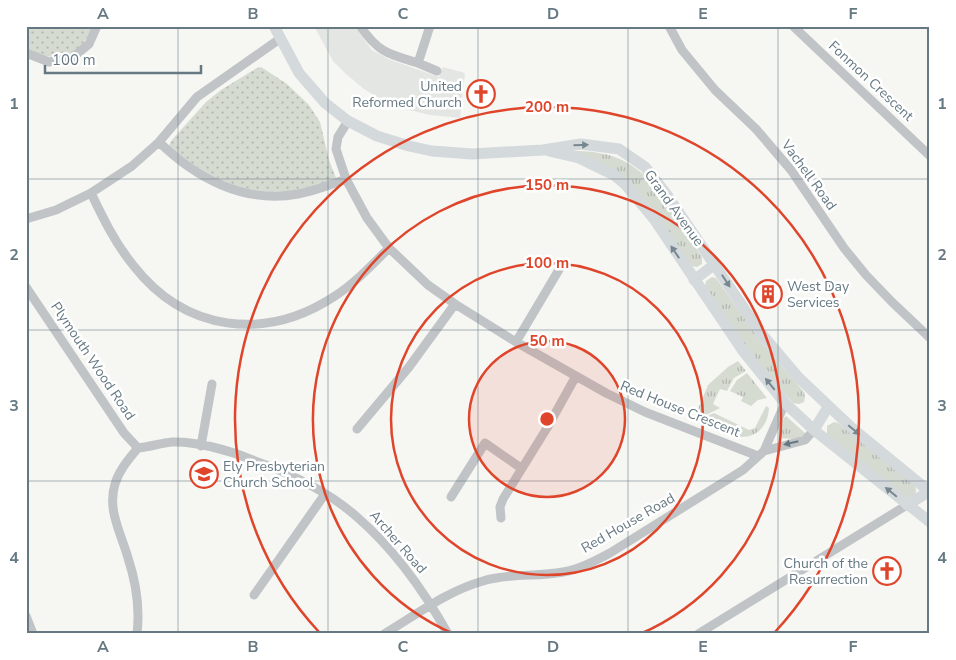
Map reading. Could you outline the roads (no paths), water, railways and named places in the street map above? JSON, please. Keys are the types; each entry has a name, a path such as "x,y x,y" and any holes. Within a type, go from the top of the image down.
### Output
{"street":[{"path":"26,53 49,62 72,58 89,44 97,26"},
{"name":"Grand Avenue","path":"274,26 292,62 325,103 348,121 385,139 432,151 490,154 542,150 581,144 619,149 645,167 667,195 760,332 799,378 828,407 930,492 908,505"},
{"path":"26,219 56,210 91,193 132,166 159,142 197,97 281,38 284,26"},
{"path":"360,26 373,44 391,55 418,63 436,71"},
{"path":"418,63 430,26"},
{"name":"Vachell Road","path":"669,26 682,50 715,90 756,129 791,170 844,248 866,275 930,338"},
{"name":"Fonmon Crescent","path":"793,26 930,156"},
{"name":"Red House Crescent","path":"348,121 338,137 336,149 346,179 367,218 389,248 428,285 516,342 606,393 645,412 761,453"},
{"path":"159,142 184,165 197,173 225,187 247,194 268,196 296,194 323,188 346,179"},
{"name":"Grand Avenue","path":"542,150 579,158 608,171 625,184 654,219 743,351 785,402 814,430 930,522"},
{"path":"91,193 120,248 134,267 163,296 178,307 195,315 224,323 249,324 281,321 316,307 350,286 389,248"},
{"path":"516,342 563,263"},
{"path":"694,280 715,264"},
{"name":"Plymouth Wood Road","path":"26,287 124,432 138,448"},
{"path":"357,429 409,367 455,304"},
{"path":"501,518 500,507 576,376"},
{"path":"202,446 212,384"},
{"name":"Red House Road","path":"384,634 459,588 484,580 510,575 564,572 610,554 743,470 761,453 785,402"},
{"path":"814,430 828,407"},
{"name":"Red House Road","path":"761,453 805,440 814,430"},
{"name":"Archer Road","path":"138,448 170,442 202,446 236,454 271,466 325,494 357,516 373,531 406,569 432,606 448,634"},
{"path":"451,497 485,443 521,468"},
{"path":"137,634 139,618 136,589 129,558 112,512 112,497 118,475 138,448"},
{"path":"254,595 325,494"},
{"path":"698,634 908,505"},
{"path":"26,616 34,634"}],"place":[{"name":"United Reformed Church","path":"481,94"},
{"name":"West Day Services","path":"768,294"},
{"name":"Ely Presbyterian Church School","path":"204,474"},
{"name":"Church of the Resurrection","path":"887,571"}]}
